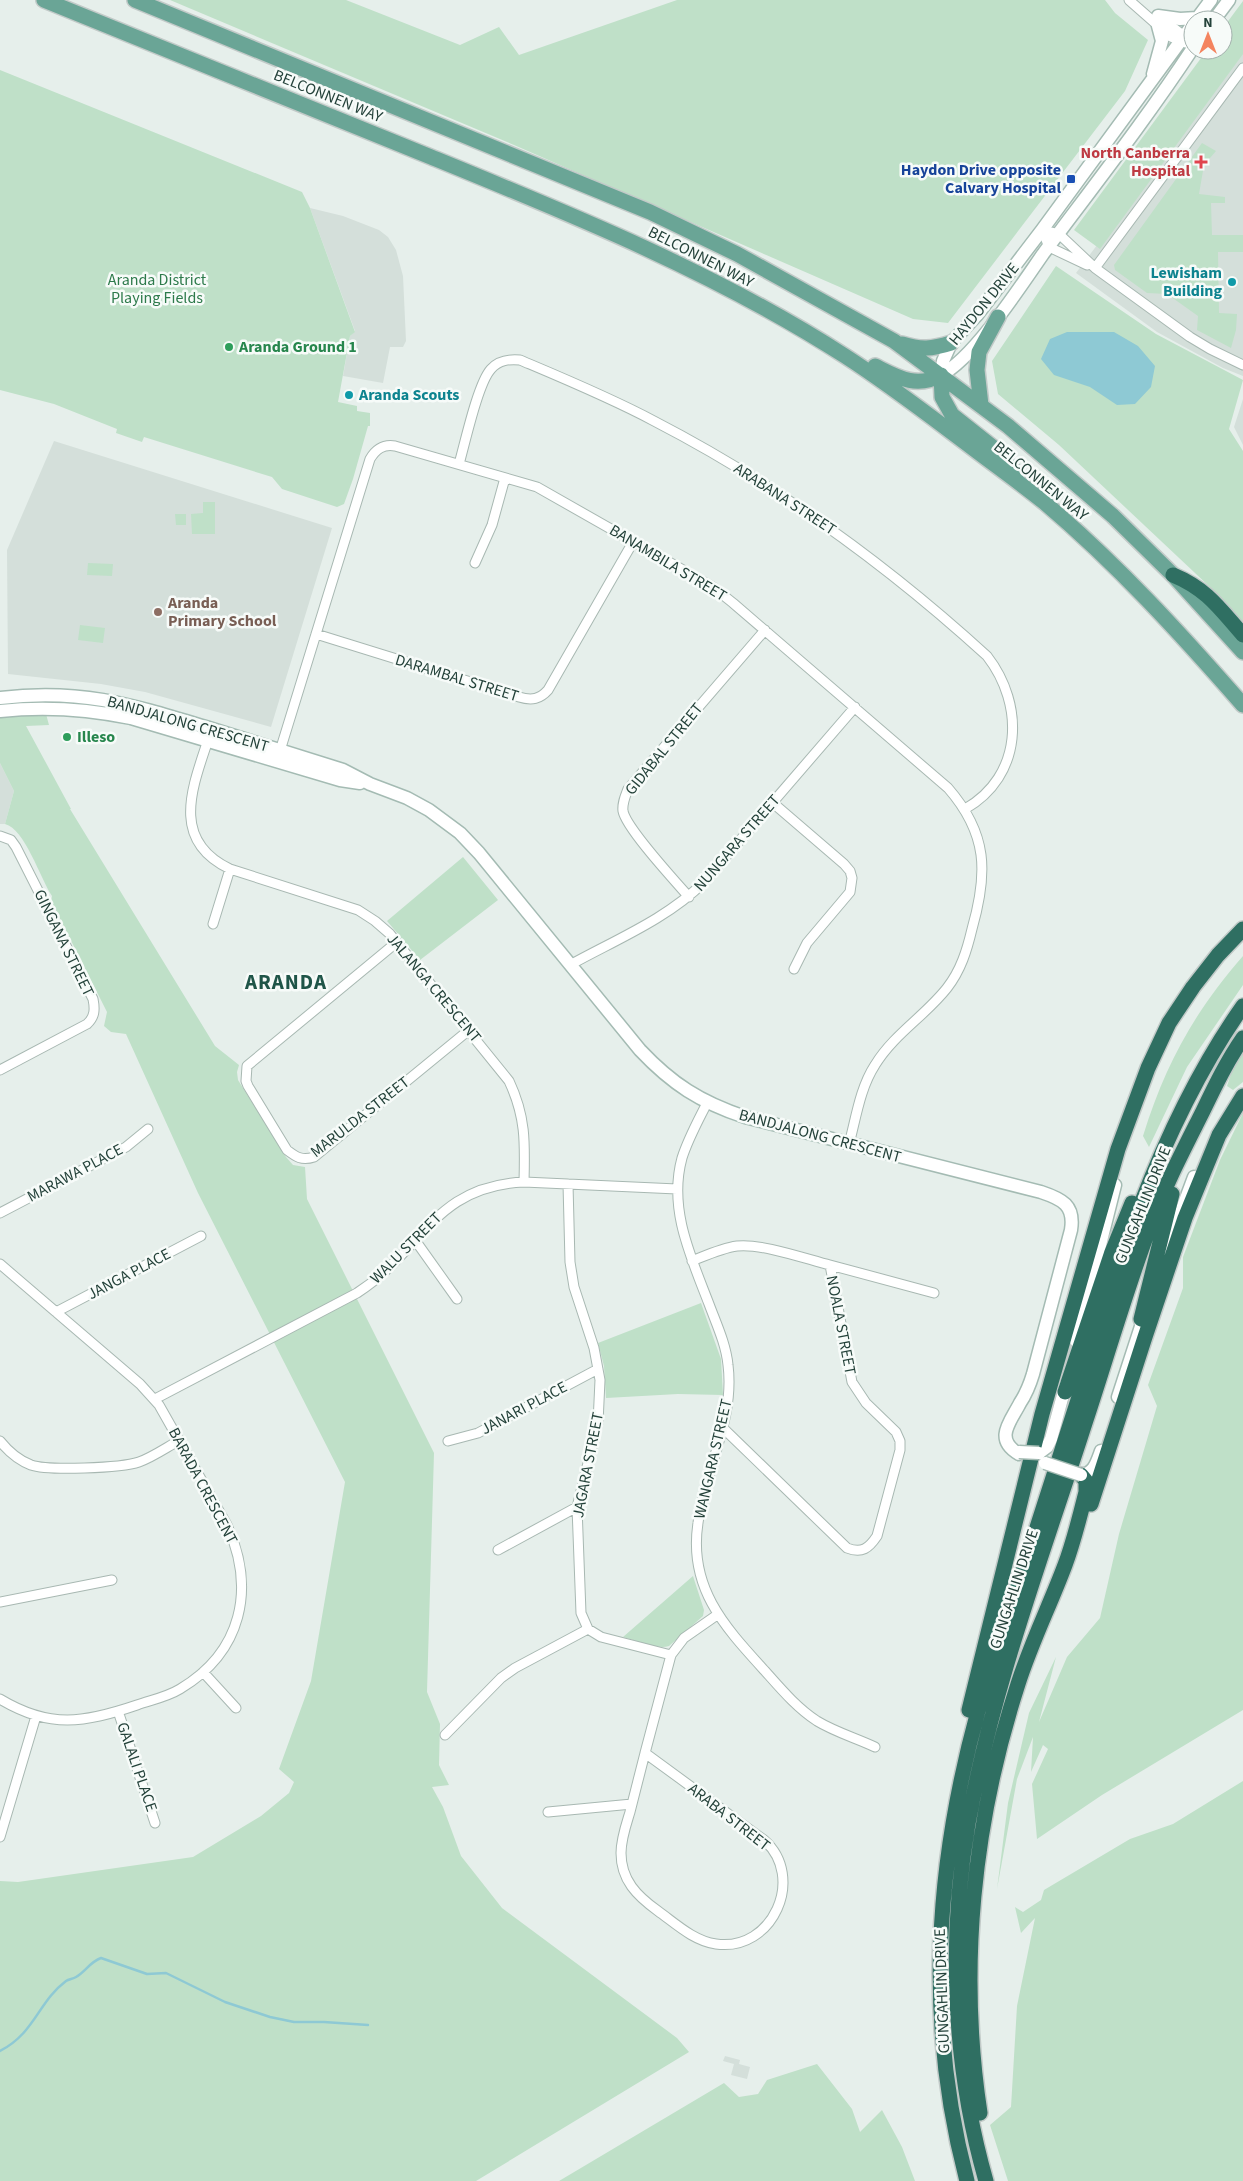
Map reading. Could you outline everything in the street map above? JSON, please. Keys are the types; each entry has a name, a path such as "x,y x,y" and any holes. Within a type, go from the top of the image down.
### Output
{"highway":[{"path":"1173,575 1203,590 1243,635"},
{"path":"967,2181 954,2124 942,2039 940,1949 943,1835 952,1784 980,1658 1064,1333 1118,1149 1133,1105 1169,1023 1193,987 1218,955 1243,928"},
{"name":"GUNGAHLIN DRIVE","path":"943,1886 957,1791 978,1711 1128,1242 1154,1170 1189,1093 1243,1006"},
{"name":"GUNGAHLIN DRIVE","path":"986,2181 973,2131 958,2022 957,1927 968,1824 986,1744 1026,1608 1140,1253 1155,1213 1184,1148 1226,1065 1243,1038"},
{"path":"1065,1392 1123,1223 1168,1121 1189,1093"},
{"path":"1026,1662 1075,1551 1172,1257 1200,1180 1220,1135 1243,1096"},
{"path":"1128,1364 1155,1266 1166,1212 1184,1148"},
{"path":"993,2181 984,2138 973,2055 970,1972 973,1896 991,1781 1012,1701 1070,1548 1087,1489 1085,1479 1081,1475"}],"main road":[{"name":"BELCONNEN WAY","path":"44,0 556,208 724,287 845,356 910,400 1031,492 1117,570 1183,637 1243,705"},
{"name":"BELCONNEN WAY","path":"135,0 650,212 737,254 894,341 981,405 1112,516 1173,575 1243,652"},
{"path":"981,405 977,370 979,352 998,317"},
{"path":"894,341 919,349 933,349 951,343"},
{"path":"845,356 876,366 898,378 914,382 932,380 941,375 942,397 952,415 1000,453 1031,492"}],"street":[{"path":"1129,0 1182,38"},
{"name":"HAYDON DRIVE","path":"1203,10 1211,0"},
{"path":"1158,21 1183,19"},
{"path":"1151,81 1162,41 1158,21"},
{"name":"HAYDON DRIVE","path":"941,375 943,361 951,343 977,314 1042,230 1182,38"},
{"name":"HAYDON DRIVE","path":"941,375 960,361 998,317 1184,60"},
{"path":"1094,268 1243,68"},
{"path":"1042,230 1059,234 1094,268 1190,337 1243,365"},
{"path":"1042,230 1049,247 1094,268"},
{"name":"ARABANA STREET","path":"459,464 486,376 492,368 501,362 510,359 520,360 590,389 654,420 740,469 808,513 904,584 987,656 998,670 1006,685 1011,702 1013,721 1010,748 997,781 986,794 965,809"},
{"name":"BANAMBILA STREET","path":"278,756 370,459 379,448 388,445 537,487 713,587 948,788 965,809 974,826 980,844 983,874 980,903 966,954 958,972 947,988 890,1044 873,1067 862,1095 850,1144"},
{"path":"475,563 492,524 505,478"},
{"name":"DARAMBAL STREET","path":"316,634 519,697 540,698 548,690 633,542"},
{"name":"GIDABAL STREET","path":"689,898 630,826 623,810 623,801 628,789 765,630"},
{"name":"BANDJALONG CRESCENT","path":"0,698 31,694 86,696 139,706 209,735"},
{"name":"NUNGARA STREET","path":"570,965 671,910 689,898 855,707"},
{"name":"BANDJALONG CRESCENT","path":"0,712 16,709 62,708 97,711 131,718 209,735 278,756 340,780 370,784 407,798 429,810 460,834 479,853 657,1068 686,1091 707,1103 745,1117 1054,1196 1061,1200 1069,1209 1072,1218 1070,1230 1033,1374 1028,1389 1006,1429 1008,1442 1018,1453 1040,1459 1081,1475"},
{"name":"JALANGA CRESCENT","path":"209,735 191,794 192,825 198,841 208,855 216,862 230,869 358,910 375,921 397,942 509,1081 518,1098 523,1117 525,1137 524,1182"},
{"path":"773,803 844,864 852,878 850,892 807,943 794,969"},
{"name":"GINGANA STREET","path":"0,836 11,840 16,846 93,999 95,1007 93,1016 87,1024 0,1070"},
{"path":"213,924 230,869"},
{"name":"MARULDA STREET","path":"397,942 247,1066 246,1081 248,1086 287,1150 296,1157 303,1159 314,1157 469,1030"},
{"name":"WANGARA STREET","path":"707,1103 688,1142 682,1160 677,1189 681,1227 726,1354 730,1383 723,1428 697,1524 696,1546 701,1577 717,1615 733,1636 790,1698 808,1714 838,1732 875,1747"},
{"path":"1040,1459 1051,1439 1065,1392 1070,1362 1128,1140 1133,1105"},
{"name":"MARAWA PLACE","path":"0,1214 126,1147 148,1129"},
{"path":"1081,1475 1087,1474 1096,1465 1181,1208 1207,1147 1220,1135"},
{"name":"WALU STREET","path":"155,1399 357,1293 383,1275 442,1212 465,1195 494,1184 524,1182 677,1189"},
{"name":"JAGARA STREET","path":"568,1184 570,1262 574,1288 594,1348 598,1369 600,1402 598,1423 577,1508 576,1528 581,1613 588,1629"},
{"name":"JANGA PLACE","path":"56,1312 201,1236"},
{"path":"415,1240 457,1298"},
{"name":"NOALA STREET","path":"692,1261 723,1249 737,1246 752,1246 830,1266 852,1382 866,1403 896,1432 900,1441 900,1450 877,1536 871,1546 857,1551 844,1546 723,1428"},
{"name":"BARADA CRESCENT","path":"0,1264 155,1399 180,1440 236,1544 240,1564 241,1598 236,1625 222,1651 203,1672 170,1694 118,1712 78,1721 36,1716 17,1709 0,1699"},
{"path":"830,1266 934,1292"},
{"name":"JANARI PLACE","path":"448,1441 478,1433 598,1369"},
{"path":"0,1441 17,1458 31,1465 45,1468 127,1465 141,1461 180,1440"},
{"path":"498,1550 577,1508"},
{"path":"0,1602 112,1580"},
{"name":"ARABA STREET","path":"645,1753 769,1844 779,1860 784,1888 781,1902 772,1920 761,1931 747,1940 732,1944 717,1944 702,1941 689,1933 640,1898 628,1882 623,1868 621,1853 632,1804 645,1753 671,1655 684,1638 717,1615"},
{"path":"445,1735 501,1678 515,1668 588,1629 601,1637 671,1655"},
{"path":"203,1672 236,1708"},
{"name":"GALALI PLACE","path":"118,1712 156,1823"},
{"path":"0,1837 36,1716"},
{"path":"548,1812 632,1804"}],"shaded area":[{"name":"North Canberra Hospital","path":"1243,51 1243,376 1223,368 1157,332 1076,273"},
{"path":"310,208 343,216 379,230 388,237 396,250 403,276 406,341 403,347 390,347 383,383 343,376 350,336 355,331"},
{"path":"1243,399 1243,445 1234,427"},
{"name":"Aranda Primary School","path":"54,441 332,528 271,727 145,692 101,684 8,674 7,550"},
{"path":"0,763 14,791 5,824 0,824"},
{"path":"725,2056 740,2060 739,2064 750,2067 747,2079 731,2075 734,2064 723,2061"}],"green space":[{"path":"170,0 346,0 460,45 499,27 519,55 677,0 1105,0 1115,13 1148,40 1125,91 948,323 913,319 514,145"},
{"path":"1243,1 1243,54 1100,249 1074,230 1200,60 1233,60 1233,14"},
{"name":"Aranda District Playing Fields","path":"0,70 302,192 310,208 355,332 350,336 338,402 357,406 357,411 370,413 370,426 368,426 344,504 337,507 282,489 272,477 144,437 142,442 116,433 117,429 54,404 0,390"},
{"path":"1202,143 1216,151 1204,165 1199,194 1225,197 1225,203 1211,203 1212,235 1243,235 1243,252 1218,252 1219,313 1237,314 1236,330 1231,348 1197,330 1198,316 1167,294 1147,293 1115,270 1114,265"},
{"path":"1056,266 1156,334 1243,380 1229,429 1243,451 1243,624 1212,589 1059,445 998,394 992,361"},
{"path":"203,502 215,502 215,534 192,534 191,514 203,513"},
{"path":"175,514 186,514 186,525 176,525"},
{"path":"88,563 113,564 112,576 87,575"},
{"path":"80,625 105,628 103,643 78,640"},
{"path":"46,714 49,725 26,726 70,809 215,1046 239,1065 237,1072 238,1080 286,1157 293,1165 305,1167 307,1199 434,1453 427,1692 440,1724 439,1765 449,1785 432,1787 443,1807 461,1856 502,1908 677,2038 689,2052 476,2181 0,2181 0,1881 18,1882 193,1857 261,1816 289,1793 294,1782 279,1769 311,1681 345,1482 198,1193 126,1034 111,1032 104,1026 107,1012 51,901 52,896 32,855 19,835 5,824 14,791 0,763 0,718"},
{"path":"463,857 498,900 420,960 387,921"},
{"path":"1243,956 1243,985 1187,1067 1149,1147 1143,1136 1171,1063 1183,1040 1210,998"},
{"path":"1243,1053 1243,1082 1233,1090 1227,1086 1233,1068"},
{"path":"1243,1113 1243,1710 1102,1795 1037,1839 1032,1784 1048,1749 1043,1745 1031,1772 1033,1737 1017,1779 997,1889 1008,1803 1029,1713 1056,1657 1039,1722 1067,1657 1100,1618 1119,1534 1157,1406 1148,1385 1183,1288 1183,1257 1220,1160"},
{"path":"701,1303 721,1359 723,1395 678,1394 606,1398 604,1366 598,1343"},
{"path":"693,1576 704,1610 703,1616 669,1646 652,1646 623,1637"},
{"path":"1243,1781 1243,2181 1008,2181 990,2125 1011,2107 1017,2006 1035,1918 1021,1933 1015,1907 1023,1912 1041,1900 1044,1890 1130,1839 1173,1824"},
{"path":"817,2064 852,2109 860,2132 882,2110 902,2147 915,2181 559,2181 724,2083 739,2097 758,2094 767,2080"}],"water":[{"path":"1067,332 1114,332 1138,346 1155,366 1151,387 1135,404 1117,405 1090,387 1054,375 1041,359 1050,339"}],"waterway":[{"path":"0,2051 12,2044 21,2035 57,1989 101,1958 147,1974 166,1973 225,2002 270,2017 294,2022 368,2025"}],"place":[{"name":"North Canberra Hospital","path":"1201,162"},
{"name":"Haydon Drive opposite Calvary Hospital","path":"1071,179"},
{"name":"Lewisham Building","path":"1232,282"},
{"name":"Aranda Ground 1","path":"229,347"},
{"name":"Aranda Scouts","path":"349,395"},
{"name":"Aranda Primary School","path":"158,612"},
{"name":"Illeso","path":"67,737"}],"district":[{"name":"ARANDA","path":"286,982"}]}
